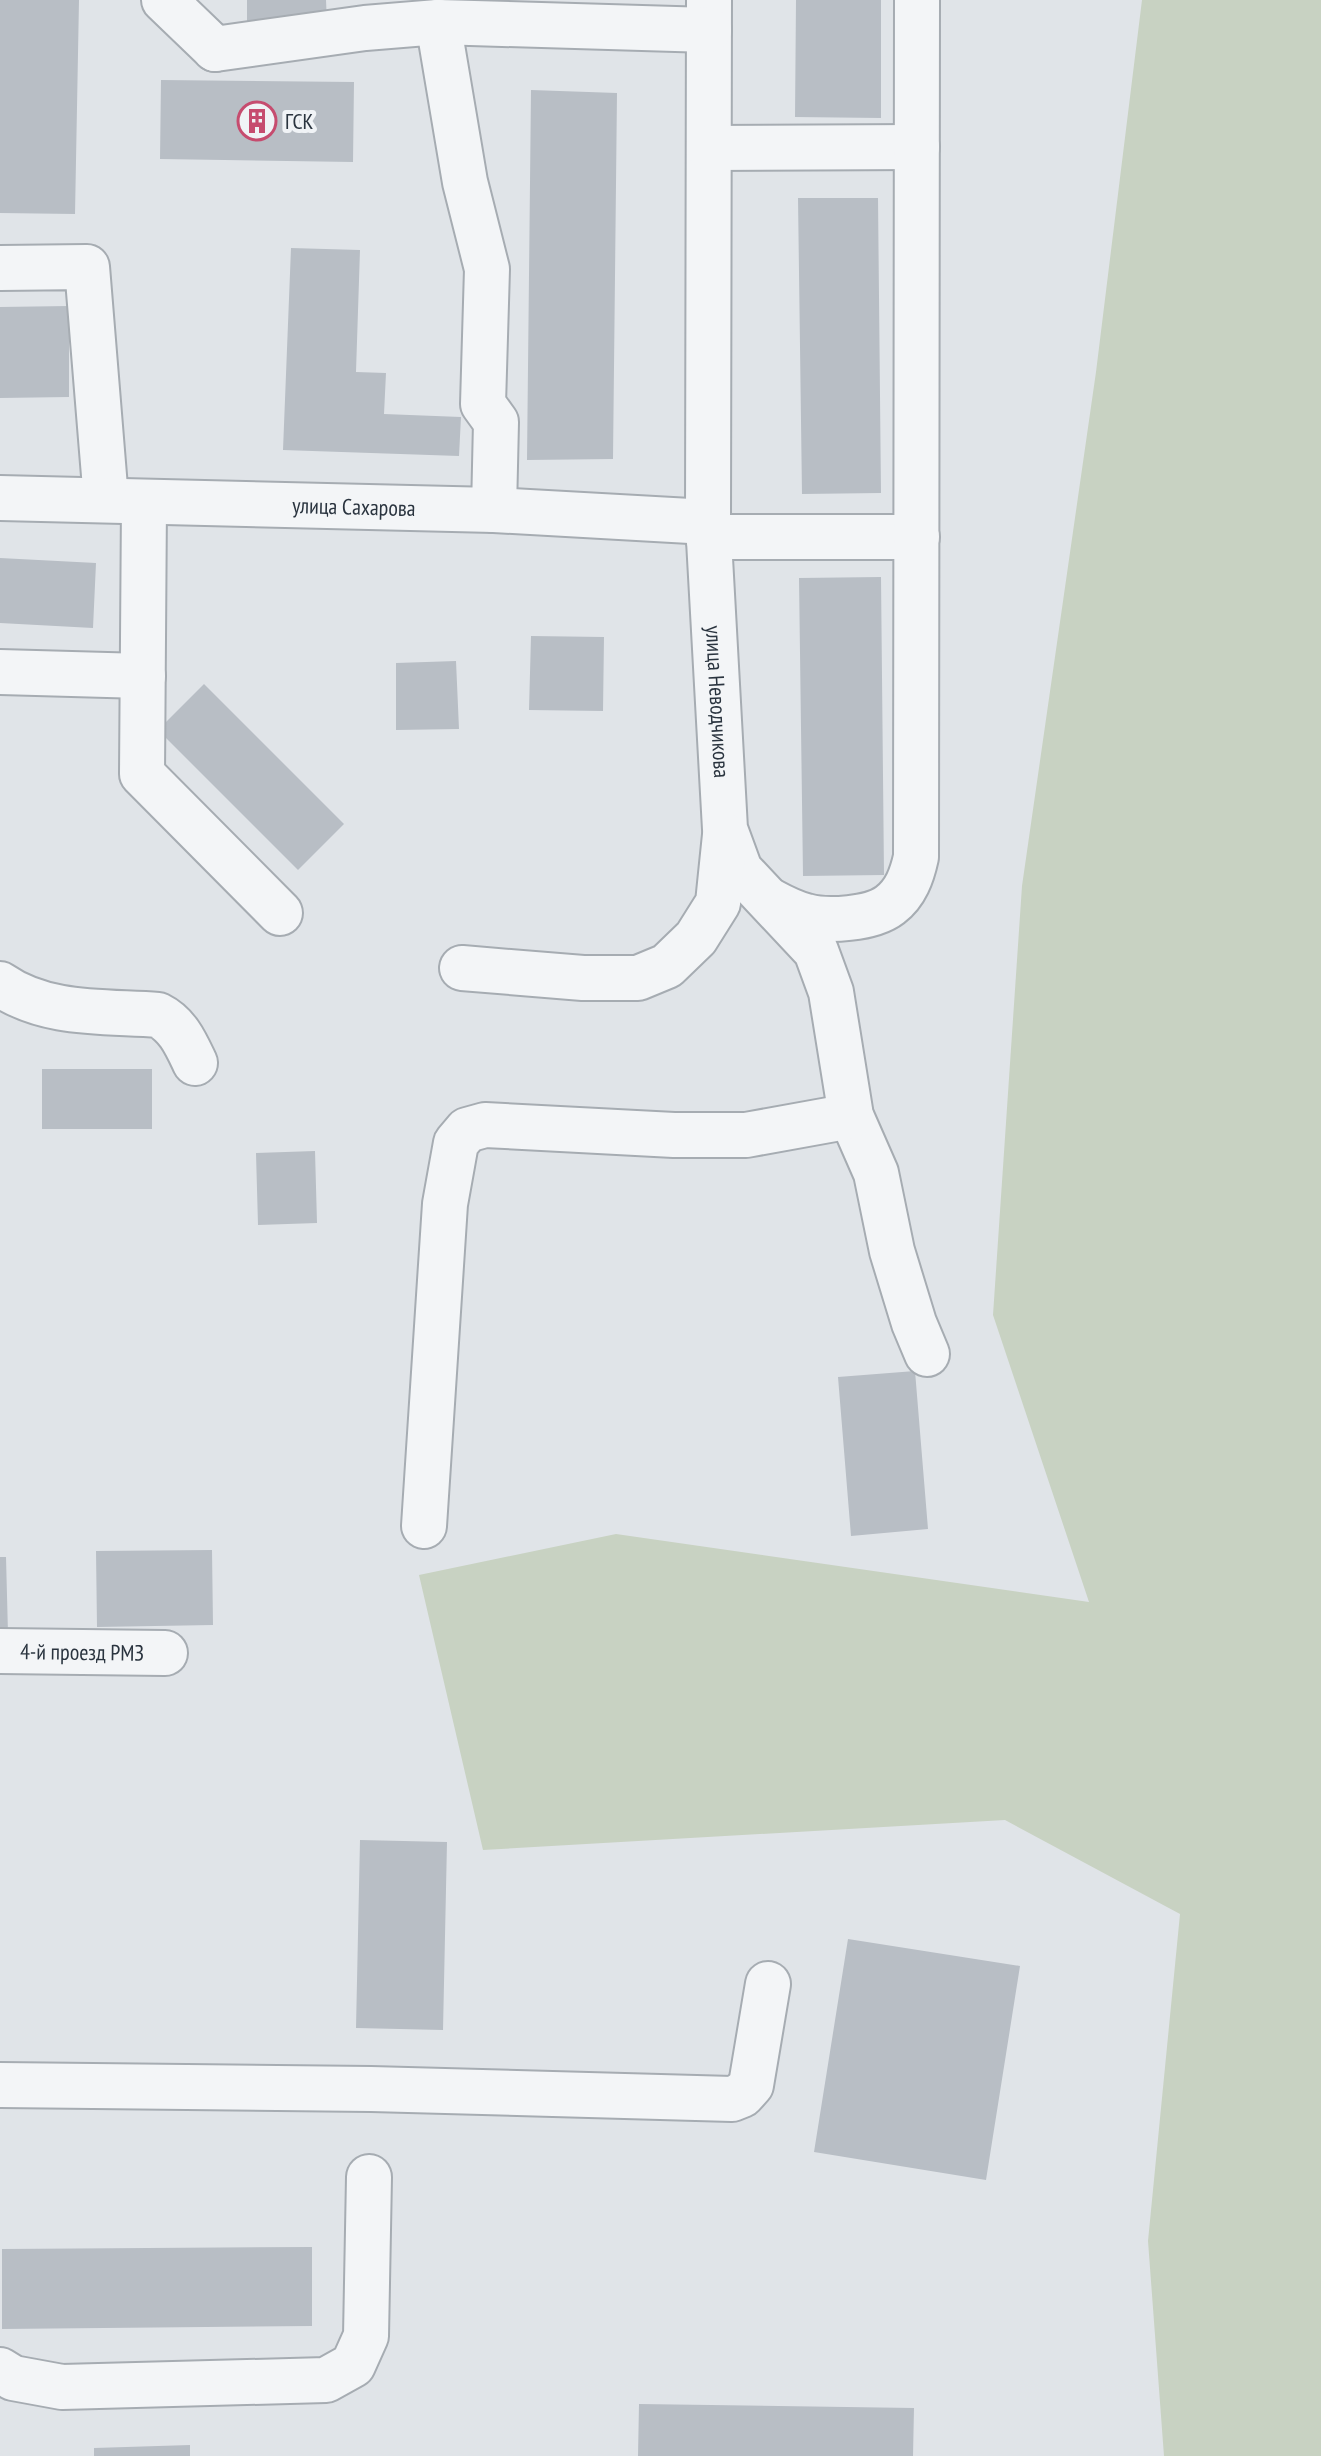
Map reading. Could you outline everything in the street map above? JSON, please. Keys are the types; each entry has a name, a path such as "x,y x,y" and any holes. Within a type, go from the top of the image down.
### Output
{"street":[{"path":"164,0 215,49"},
{"path":"213,0 215,49"},
{"path":"765,898 803,916 826,920 861,916 889,906 905,889 912,875 916,842 917,0"},
{"path":"215,49 365,14 438,22 494,11 709,15"},
{"name":"улица Неводчикова","path":"709,15 708,529 725,829 740,870 816,951 831,992 851,1116 876,1173 892,1251 927,1354"},
{"path":"438,22 465,182 487,269 483,404 496,422 494,510"},
{"path":"709,148 917,147"},
{"path":"0,268 87,267 125,502 143,676 142,774 280,913"},
{"name":"улица Сахарова","path":"0,498 494,510 708,529 917,537"},
{"path":"0,672 143,676"},
{"path":"462,968 583,978 638,978 667,966 696,938 718,903 725,829"},
{"path":"0,984 19,998 48,1007 158,1015 182,1036 195,1063"},
{"path":"424,1526 445,1204 456,1143 467,1130 485,1125 674,1135 746,1135 851,1116"},
{"name":"4-й проезд РМЗ","path":"0,1651 165,1653"},
{"path":"0,2085 371,2089 732,2099 742,2095 751,2085 768,1984"},
{"path":"0,2370 13,2378 62,2387 326,2380 353,2365 366,2336 369,2177"}],"green space":[{"path":"1142,0 1321,0 1321,2456 1164,2456 1148,2241 1180,1914 1005,1820 483,1850 419,1575 616,1534 1089,1602 993,1315 1022,886 1096,372"}],"building":[{"path":"0,0 79,0 75,214 0,213"},
{"path":"247,0 326,0 327,23 247,24"},
{"path":"796,0 881,0 881,118 795,117"},
{"name":"ГСК","path":"161,80 354,82 353,162 160,159"},
{"path":"531,90 617,93 613,459 527,460"},
{"path":"798,198 878,198 881,493 802,494"},
{"path":"291,248 360,250 356,372 386,373 384,414 461,417 459,456 283,450"},
{"path":"69,306 69,397 0,398 0,307"},
{"path":"0,558 96,563 93,628 0,623"},
{"path":"881,577 884,875 803,876 799,578"},
{"path":"531,636 604,637 603,711 529,710"},
{"path":"456,661 459,729 396,730 396,663"},
{"path":"204,684 344,824 298,870 158,730"},
{"path":"42,1069 152,1069 152,1129 42,1129"},
{"path":"315,1151 317,1223 258,1225 256,1153"},
{"path":"915,1371 928,1529 851,1536 838,1377"},
{"path":"212,1550 213,1625 97,1627 96,1551"},
{"path":"0,1557 6,1557 8,1634 0,1634"},
{"path":"360,1840 447,1842 443,2030 356,2028"},
{"path":"848,1939 1020,1966 986,2180 814,2152"},
{"path":"312,2247 312,2326 2,2329 2,2249"},
{"path":"639,2404 914,2408 913,2456 638,2456"},
{"path":"190,2445 190,2456 94,2456 94,2448"}],"place":[{"name":"ГСК","path":"257,121"}]}
